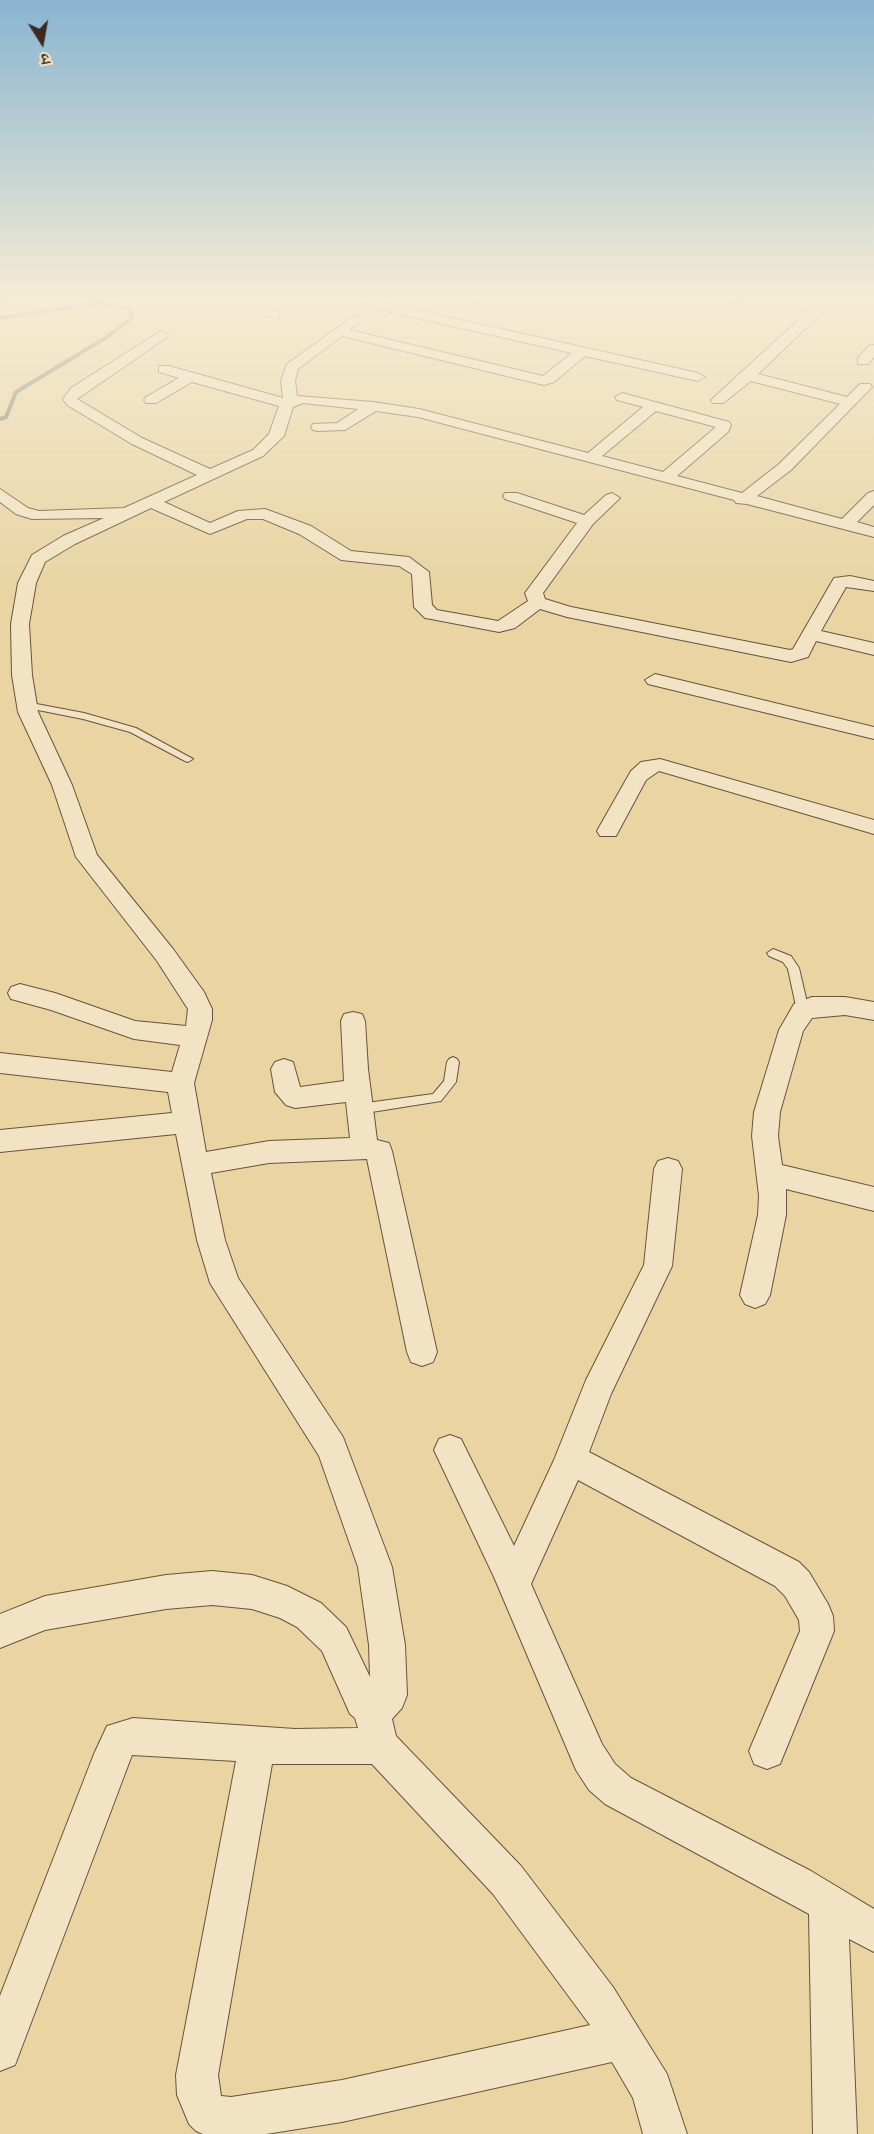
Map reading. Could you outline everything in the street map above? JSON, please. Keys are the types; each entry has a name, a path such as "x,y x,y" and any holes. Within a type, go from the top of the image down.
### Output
{"street":[{"path":"74,394 70,399 72,402 137,441 211,476"},
{"path":"151,400 161,394"},
{"path":"257,394 289,402 302,399 419,413 742,500 874,532"},
{"path":"289,394 289,402 276,436 264,448 211,476 69,540 43,555 31,569 23,600 20,624 21,675 26,705 40,744 62,785 87,857 165,955 195,999 200,1020 181,1083 185,1122 211,1240 225,1283 332,1448 375,1567 389,1695 382,1705 371,1707"},
{"path":"718,400 726,394"},
{"path":"816,394 849,402"},
{"path":"742,500 785,467 858,394"},
{"path":"622,397 719,421 725,427 665,478"},
{"path":"591,458 654,405"},
{"path":"318,427 340,427 373,406"},
{"path":"0,494 22,511 38,516 144,507 210,529 244,514 265,514 304,530 347,556 403,561 420,572 423,607 431,614 499,627 509,624 537,602"},
{"path":"511,496 587,521"},
{"path":"845,525 874,496"},
{"path":"537,602 534,593 587,521 612,498"},
{"path":"537,602 567,612 790,656 801,653 840,582 850,581 874,586"},
{"path":"810,634 874,650"},
{"path":"655,680 874,733"},
{"path":"608,831 638,776 648,767 660,765 874,827"},
{"path":"20,993 55,1002 134,1030 195,1037"},
{"path":"755,1295 772,1215 773,1196 765,1136 767,1112 791,1030 803,1011 819,1004 874,1011"},
{"path":"353,1021 358,1100 365,1148"},
{"path":"0,1063 181,1083"},
{"path":"284,1069 288,1092 295,1098 358,1100"},
{"path":"0,1141 185,1122"},
{"path":"195,1166 269,1152 377,1149 382,1159 422,1352"},
{"path":"514,1584 571,1459 597,1390 658,1266 668,1168"},
{"path":"769,1173 874,1199"},
{"path":"450,1450 514,1584 589,1757 602,1777 618,1791 797,1885 874,1932"},
{"path":"571,1459 787,1574 808,1601 816,1616 817,1631 767,1751"},
{"path":"0,1631 45,1613 166,1592 212,1588 252,1592 286,1603 309,1615 334,1639 363,1701 371,1707 380,1746 507,1880 599,2001 652,2089 666,2134"},
{"path":"0,2050 112,1754 120,1739 133,1736 295,1748 380,1746"},
{"path":"257,1745 197,2075 198,2095 204,2109 211,2116 231,2118 342,2101 622,2039"},
{"path":"828,1905 835,2134"}],"lane":[{"path":"26,705 84,716 133,730 188,759"},
{"path":"773,953 787,959 793,968 803,1011"},
{"path":"358,1100 437,1098 450,1083 453,1062"}],"waterway":[{"path":"0,419 6,417 15,394"}]}
